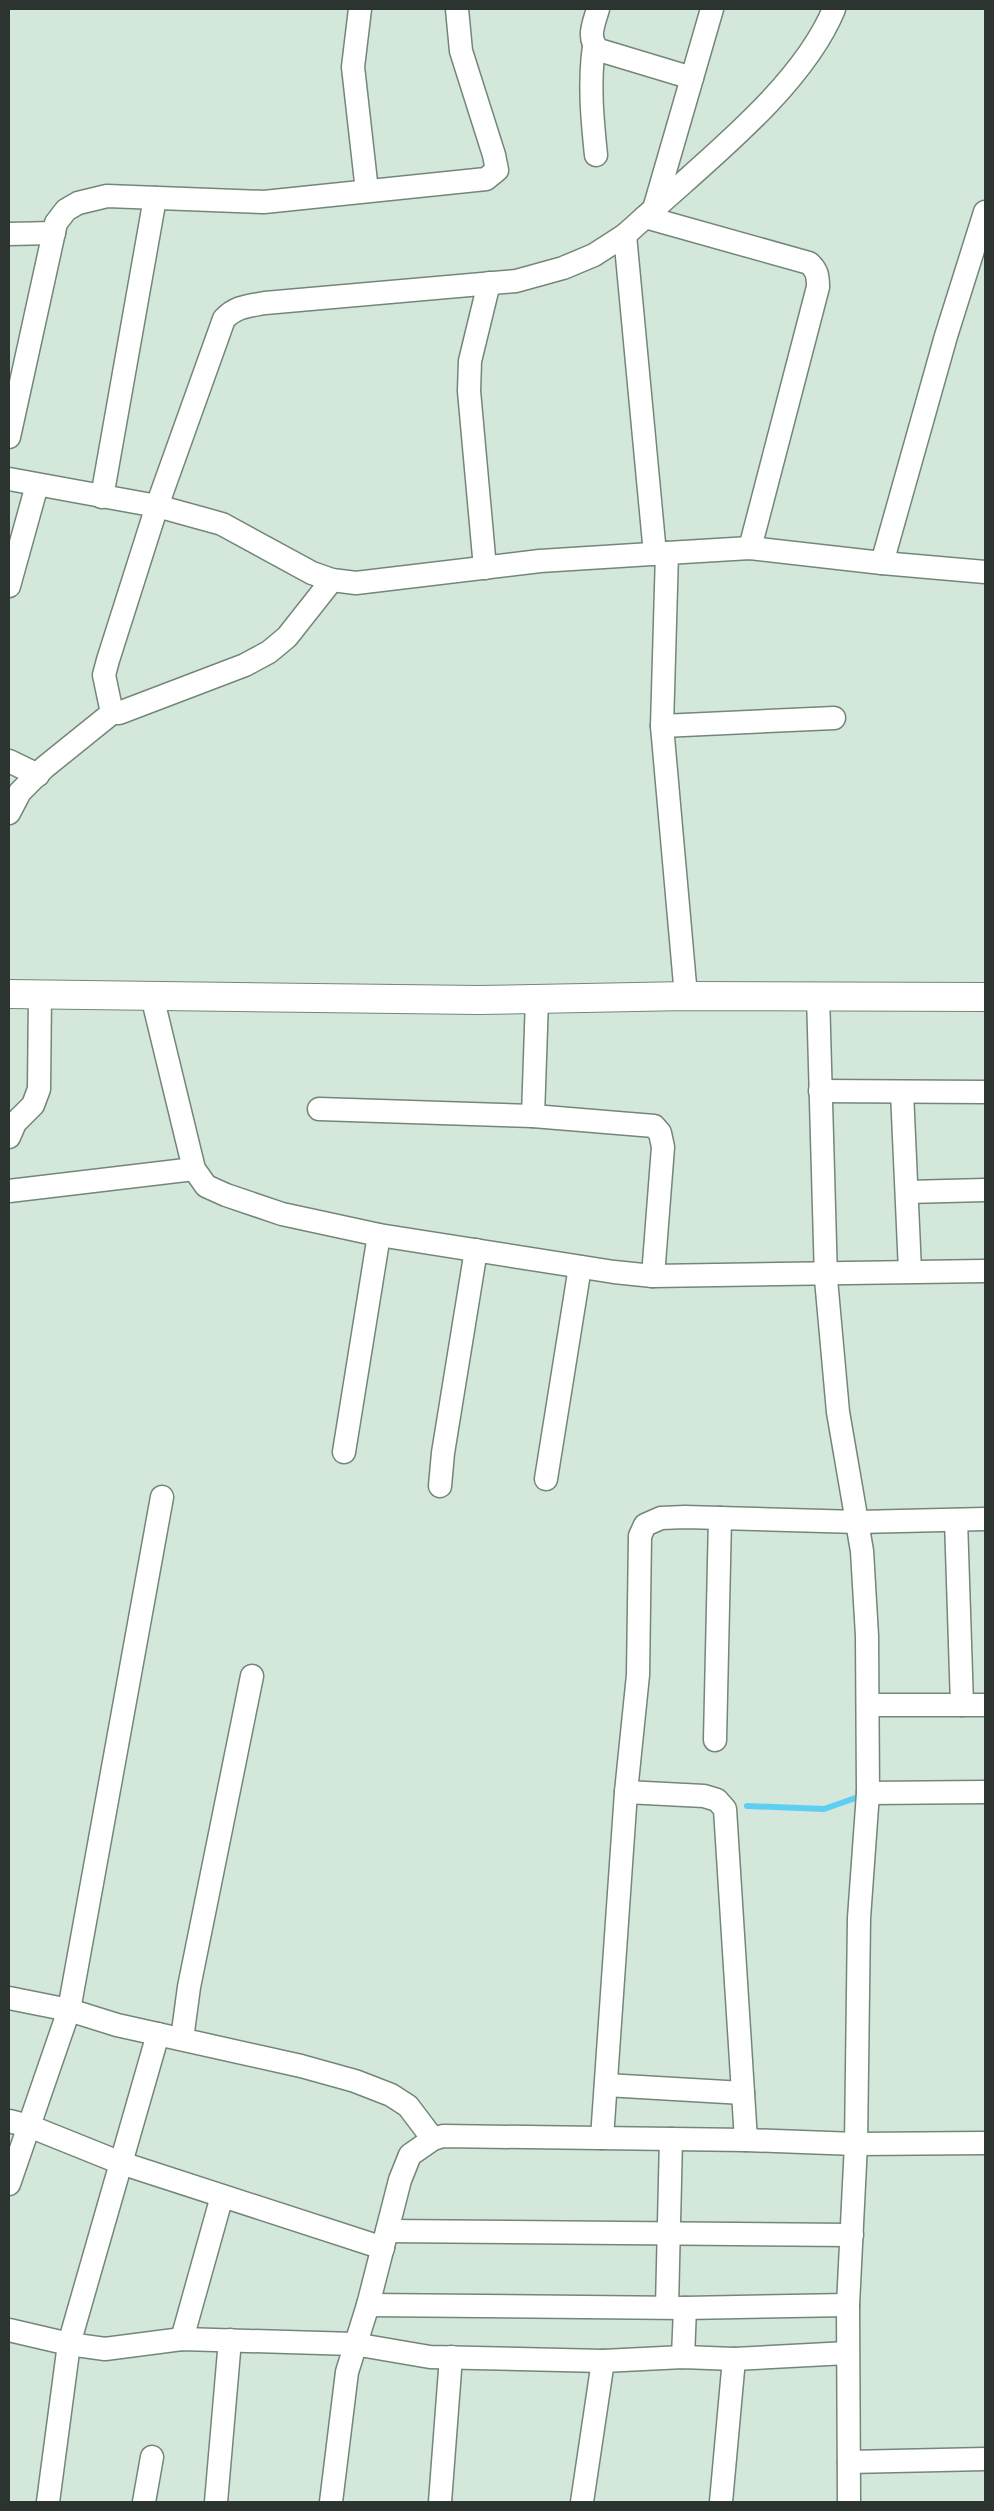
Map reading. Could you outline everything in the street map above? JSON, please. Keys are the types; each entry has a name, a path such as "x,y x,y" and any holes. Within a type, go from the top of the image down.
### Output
{"street":[{"path":"360,9 352,67 367,191"},
{"path":"9,437 56,223 66,210 78,203 107,196 264,202 486,179 496,170 494,155 461,51 457,9"},
{"path":"596,154 589,78 594,46 592,32 598,9"},
{"path":"650,213 712,9"},
{"path":"112,713 104,675 157,506 224,319 231,312 241,307 265,303 516,281 562,268 594,255 625,234 650,213 769,102 814,49 834,9"},
{"path":"594,46 599,50 692,78"},
{"path":"102,498 155,198"},
{"path":"882,563 977,263 985,212"},
{"path":"650,213 809,263 815,268 818,278 818,287 750,548"},
{"path":"9,234 54,233"},
{"path":"625,234 661,553 664,764 686,996"},
{"path":"485,568 469,391 470,361 489,284"},
{"path":"9,479 102,498 157,506 222,524 312,573 332,580 356,583 540,561 750,548 882,563 985,572"},
{"path":"9,586 12,563 37,485"},
{"path":"9,814 20,792 112,713 119,713 245,666 269,652 286,636 332,580"},
{"path":"662,726 834,718"},
{"path":"9,761 38,775"},
{"path":"9,994 537,999 818,995 985,997"},
{"path":"9,1137 15,1123 32,1105 39,1089 40,994"},
{"path":"818,995 826,1272 838,1412 858,1522 867,1636 868,1793 859,1918 856,2144 847,2353 849,2502"},
{"path":"152,996 194,1169 206,1186 226,1196 282,1214 378,1235 580,1267 653,1276 985,1271"},
{"path":"533,1116 537,999"},
{"path":"820,1091 985,1092"},
{"path":"902,1092 910,1272"},
{"path":"319,1108 533,1116 639,1123 654,1126 660,1133 663,1146 653,1276"},
{"path":"9,1192 194,1169"},
{"path":"907,1192 985,1190"},
{"path":"344,1452 378,1235"},
{"path":"440,1486 443,1454 476,1250"},
{"path":"546,1479 580,1267"},
{"path":"9,2184 19,2124 69,2010 162,1497"},
{"path":"602,2138 626,1792 638,1676 640,1536 645,1525 661,1518 858,1522 985,1519"},
{"path":"715,1740 720,1518"},
{"path":"956,1520 962,1705"},
{"path":"182,2039 191,1977 252,1676"},
{"path":"868,1705 985,1705"},
{"path":"626,1792 704,1796 717,1800 725,1810 746,2140"},
{"path":"868,1793 985,1792"},
{"path":"9,1998 69,2010 158,2034 301,2066 355,2081 391,2095 408,2106 433,2139"},
{"path":"48,2502 69,2344 158,2034"},
{"path":"606,2084 744,2093"},
{"path":"19,2124 121,2163 222,2196 385,2239 670,2235 852,2235"},
{"path":"331,2502 340,2419 354,2344 368,2305 400,2180 410,2155 433,2139 443,2136 746,2140 856,2144 985,2143"},
{"path":"670,2139 670,2235 676,2307 684,2357"},
{"path":"182,2339 222,2196"},
{"path":"368,2305 848,2306"},
{"path":"9,2330 105,2350 182,2339 354,2344 430,2357 603,2361 684,2357 734,2359 847,2353"},
{"path":"216,2502 230,2340"},
{"path":"440,2502 451,2357"},
{"path":"720,2502 734,2359"},
{"path":"582,2502 603,2361"},
{"path":"144,2502 152,2456"},
{"path":"848,2462 985,2459"}],"waterway":[{"path":"747,1806 824,1809 864,1795"}]}
